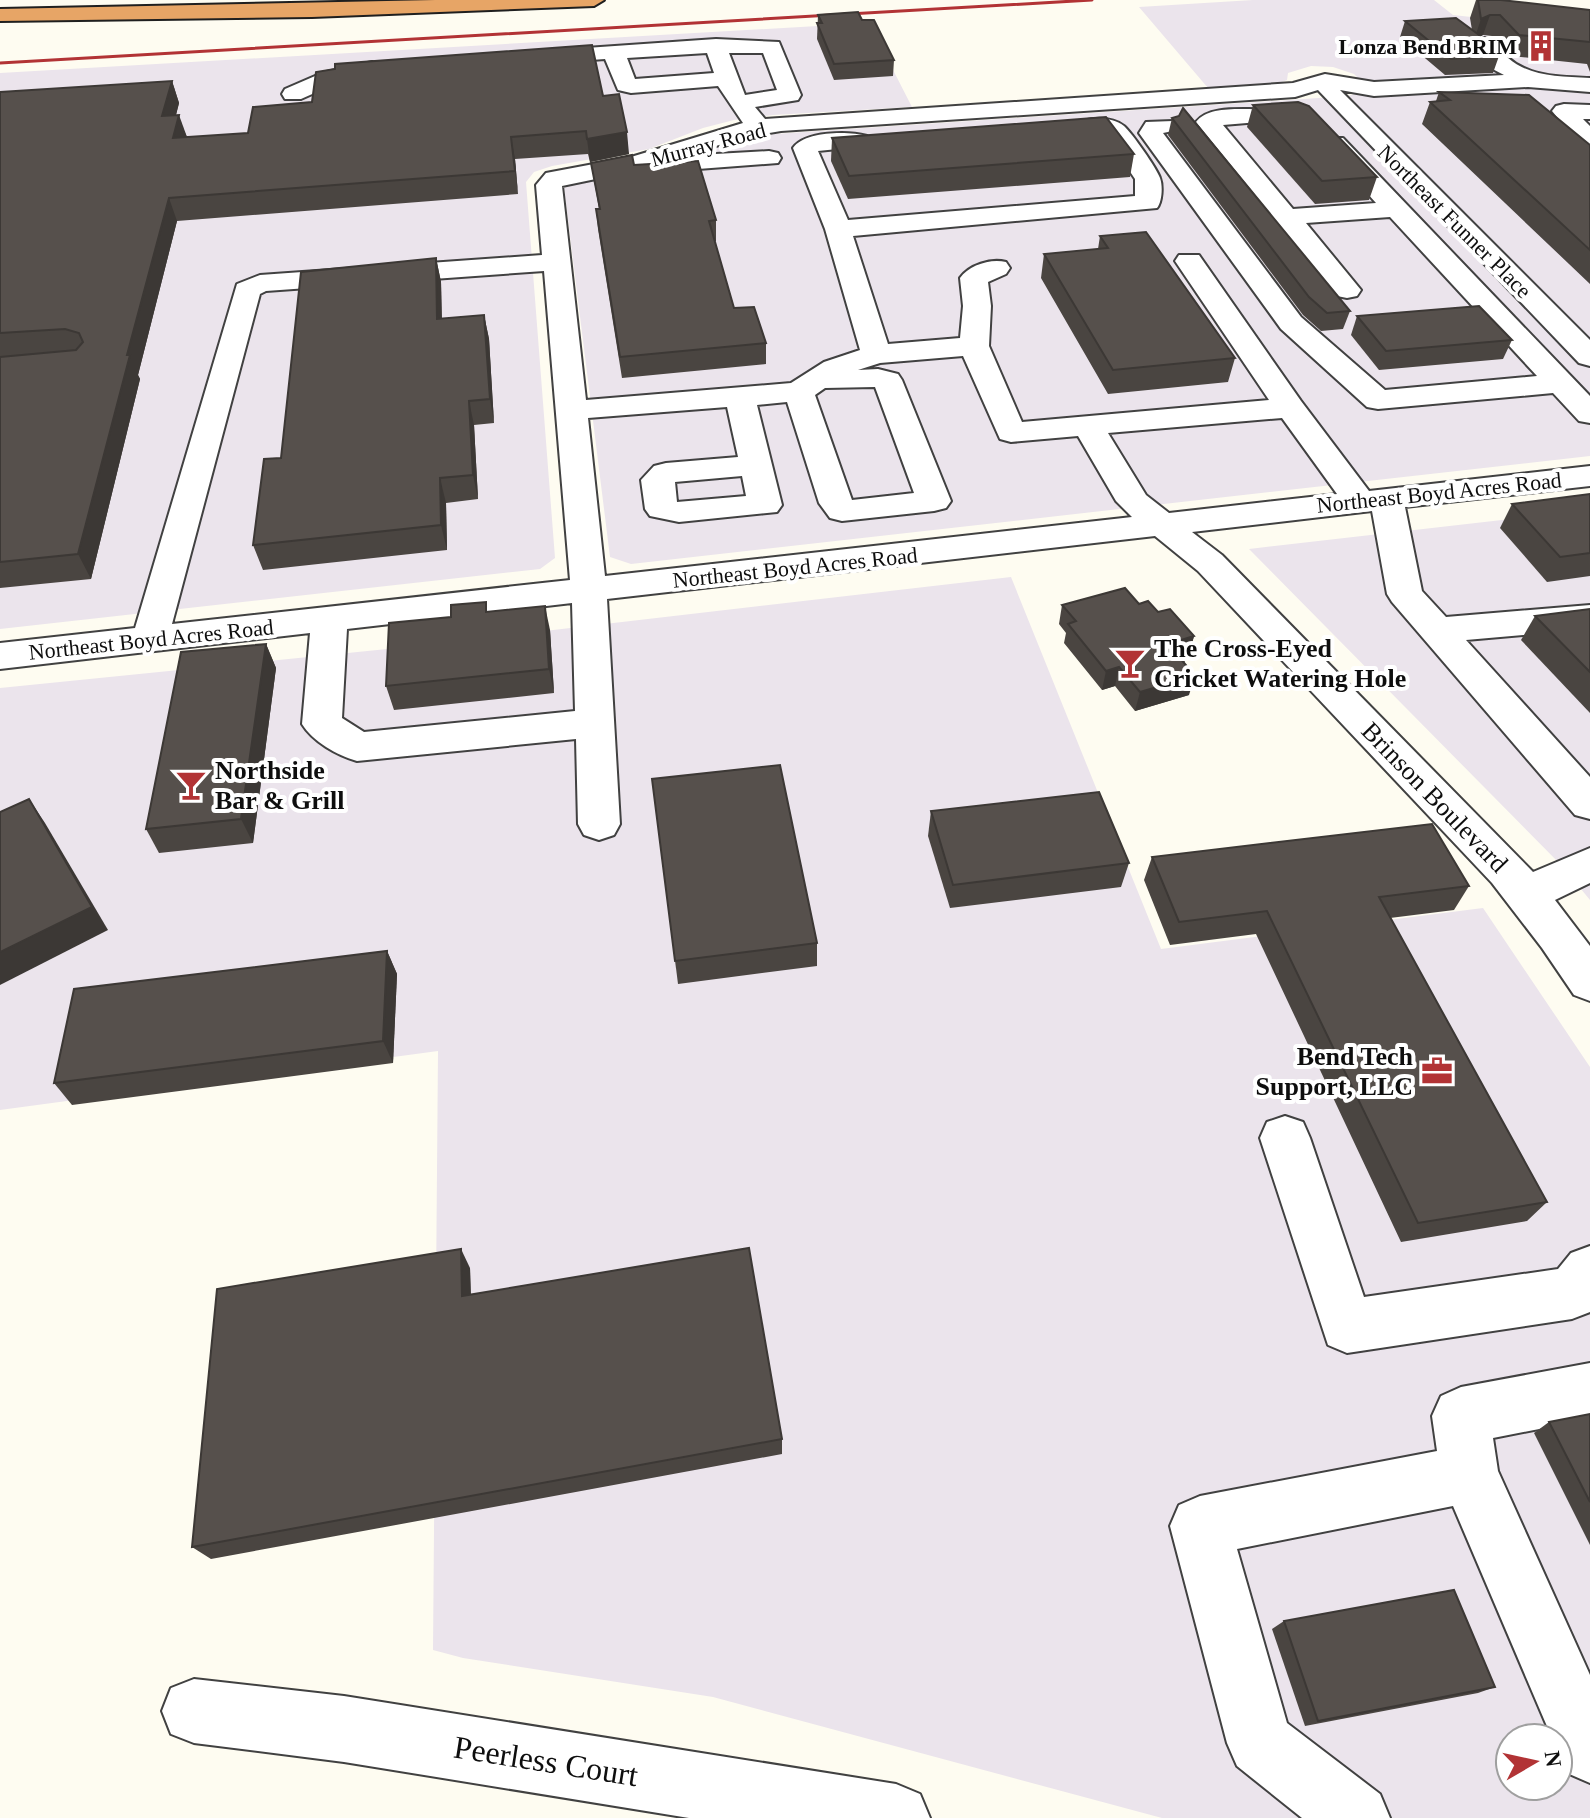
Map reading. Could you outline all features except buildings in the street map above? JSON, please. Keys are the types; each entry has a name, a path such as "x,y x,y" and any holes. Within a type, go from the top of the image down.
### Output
{"highway":[{"path":"0,23 594,0"},
{"path":"0,15 312,11"}],"street":[{"path":"1484,44 1489,58 1532,80"},
{"path":"617,61 626,85 631,86 771,47 790,95 740,103"},
{"path":"521,58 721,62"},
{"path":"721,62 740,103 760,128"},
{"path":"293,94 330,78 397,66"},
{"path":"1407,66 1430,86"},
{"path":"1325,81 1374,89 1532,80 1590,85"},
{"name":"Murray Road","path":"599,824 589,590 549,185 555,178 664,155 737,131 760,128 1295,90 1325,81"},
{"name":"Northeast Funner Place","path":"1325,81 1330,93 1590,357"},
{"path":"1590,112 1564,111 1590,141"},
{"path":"1561,383 1378,400 1291,323 1151,133 1154,127 1208,122 1212,119 1304,117 1397,209 1561,383 1590,414"},
{"path":"1208,122 1347,290"},
{"path":"838,229 1148,203 1148,179 1115,131 1100,125 811,144 805,148 838,229 876,354"},
{"path":"664,155 702,163 769,158"},
{"path":"1286,217 1397,209"},
{"path":"1189,261 1290,408 1372,500 1405,594 1590,804"},
{"path":"150,639 247,290 260,283 557,262"},
{"path":"996,268 974,278 977,306 974,346 1011,432 1290,408"},
{"path":"807,387 835,368 876,354 974,346"},
{"path":"571,410 740,397 807,387 878,378 887,380 934,501 842,511 836,503 807,387"},
{"path":"740,397 755,465"},
{"name":"Brinson Boulevard","path":"1087,425 1133,501 1163,522 1221,574 1526,894 1590,982"},
{"name":"Northeast Boyd Acres Road","path":"0,656 1590,476"},
{"path":"1436,630 1590,617"},
{"path":"329,619 322,724 357,747 594,723"},
{"path":"1526,894 1590,864"},
{"path":"1285,1138 1347,1326 1572,1293 1590,1271"},
{"path":"1590,1391 1461,1416 1469,1474 1590,1750"},
{"path":"1356,1818 1260,1743 1200,1526 1469,1474"},
{"name":"Peerless Court","path":"194,1711 344,1729 896,1818"}],"shaded area":[{"path":"1253,0 1434,0 1453,15 1590,30 1590,456 631,564 610,557 564,188 568,183 680,164 717,147 774,134 1348,96 1363,91 1364,84 1354,74 1333,67 1311,66 1288,73 1287,80 1282,82 1208,88 1139,7"},
{"path":"869,23 912,107 734,120 703,128 649,149 552,166 534,172 526,182 555,558 540,569 0,629 0,73"},
{"path":"1590,510 1590,900 1562,866 1249,549"},
{"path":"1011,577 1161,949 1483,908 1590,1067 1590,1818 1162,1818 713,1697 463,1658 433,1650 438,1051 0,1110 0,688 397,648"}],"railway":[{"path":"0,63 1092,0"}],"place":[{"name":"Lonza Bend BRIM","path":"1541,46"},
{"name":"The Cross-Eyed Cricket Watering Hole","path":"1130,663"},
{"name":"Northside Bar & Grill","path":"191,785"},
{"name":"Bend Tech Support, LLC","path":"1437,1071"}]}
